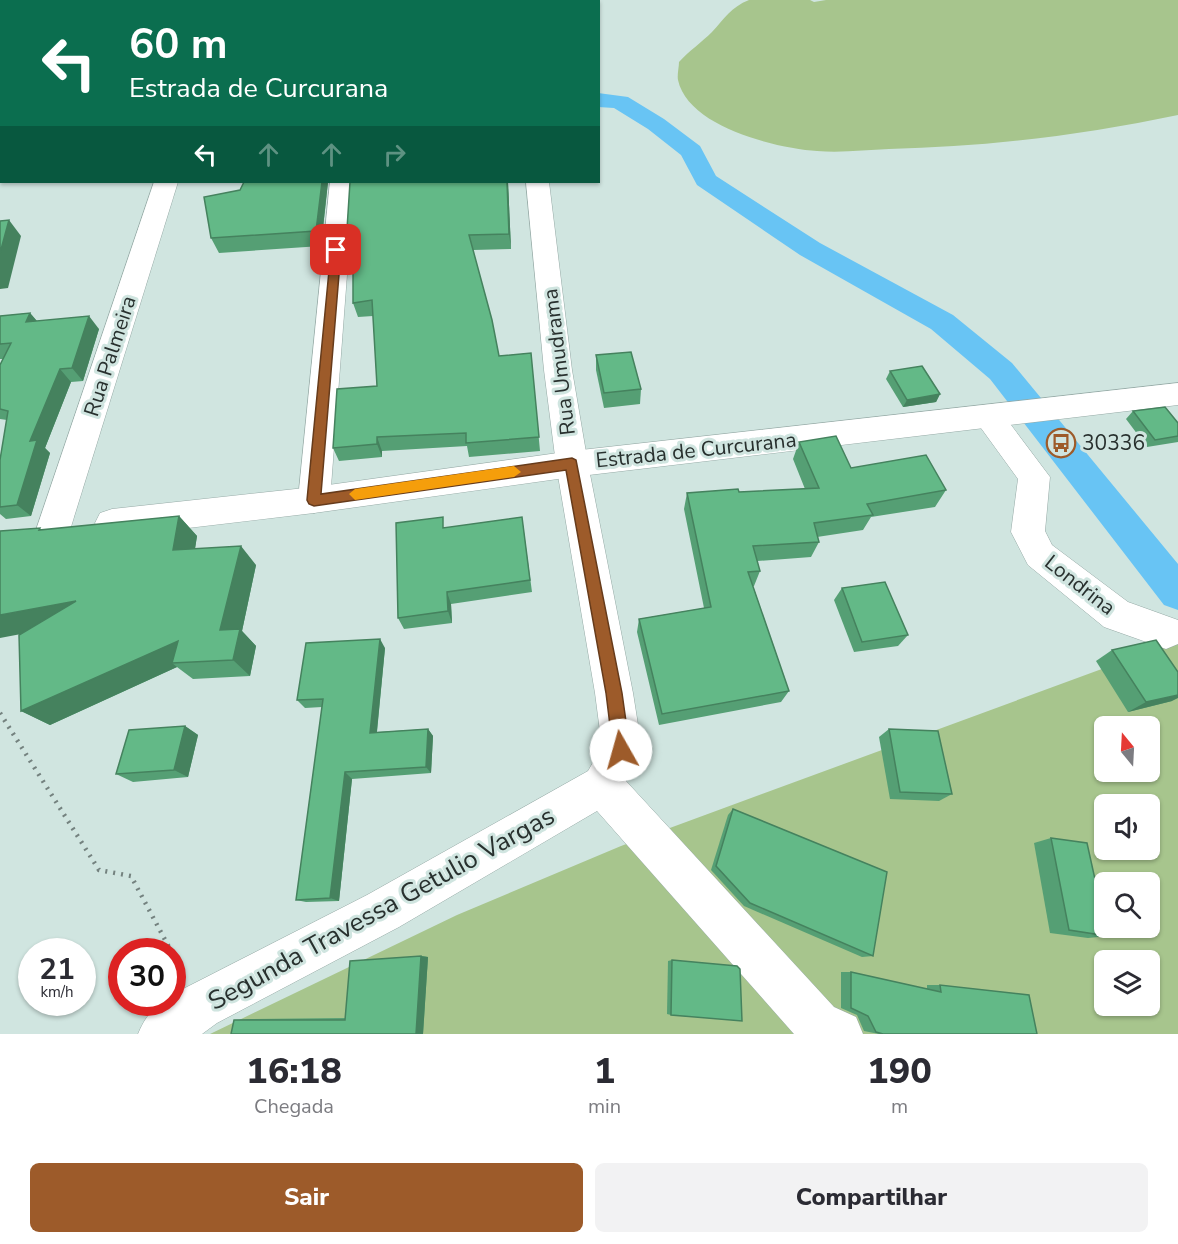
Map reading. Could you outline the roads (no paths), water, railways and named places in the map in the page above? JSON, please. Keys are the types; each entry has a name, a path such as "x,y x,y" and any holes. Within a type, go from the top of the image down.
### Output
{"street":[{"name":"Rua Palmeira","path":"39,532 166,183"},
{"path":"314,500 342,183"},
{"name":"Rua Umudrama","path":"537,183 558,370 572,464 614,693 621,750 602,785"},
{"name":"Estrada de Curcurana","path":"39,532 314,500 572,464 1178,394"},
{"name":"Londrina","path":"997,416 1034,477 1028,532 1040,555 1117,615 1166,632"},
{"path":"602,785 817,1024 840,1034"},
{"name":"Segunda Travessa Getulio Vargas","path":"162,1034 200,1006 383,911 602,785"}],"waterway":[{"path":"600,100 620,102 656,124 691,151 706,180 810,249 942,322 1001,371 1178,593"}],"place":[{"name":"30336","path":"1061,443"}]}
